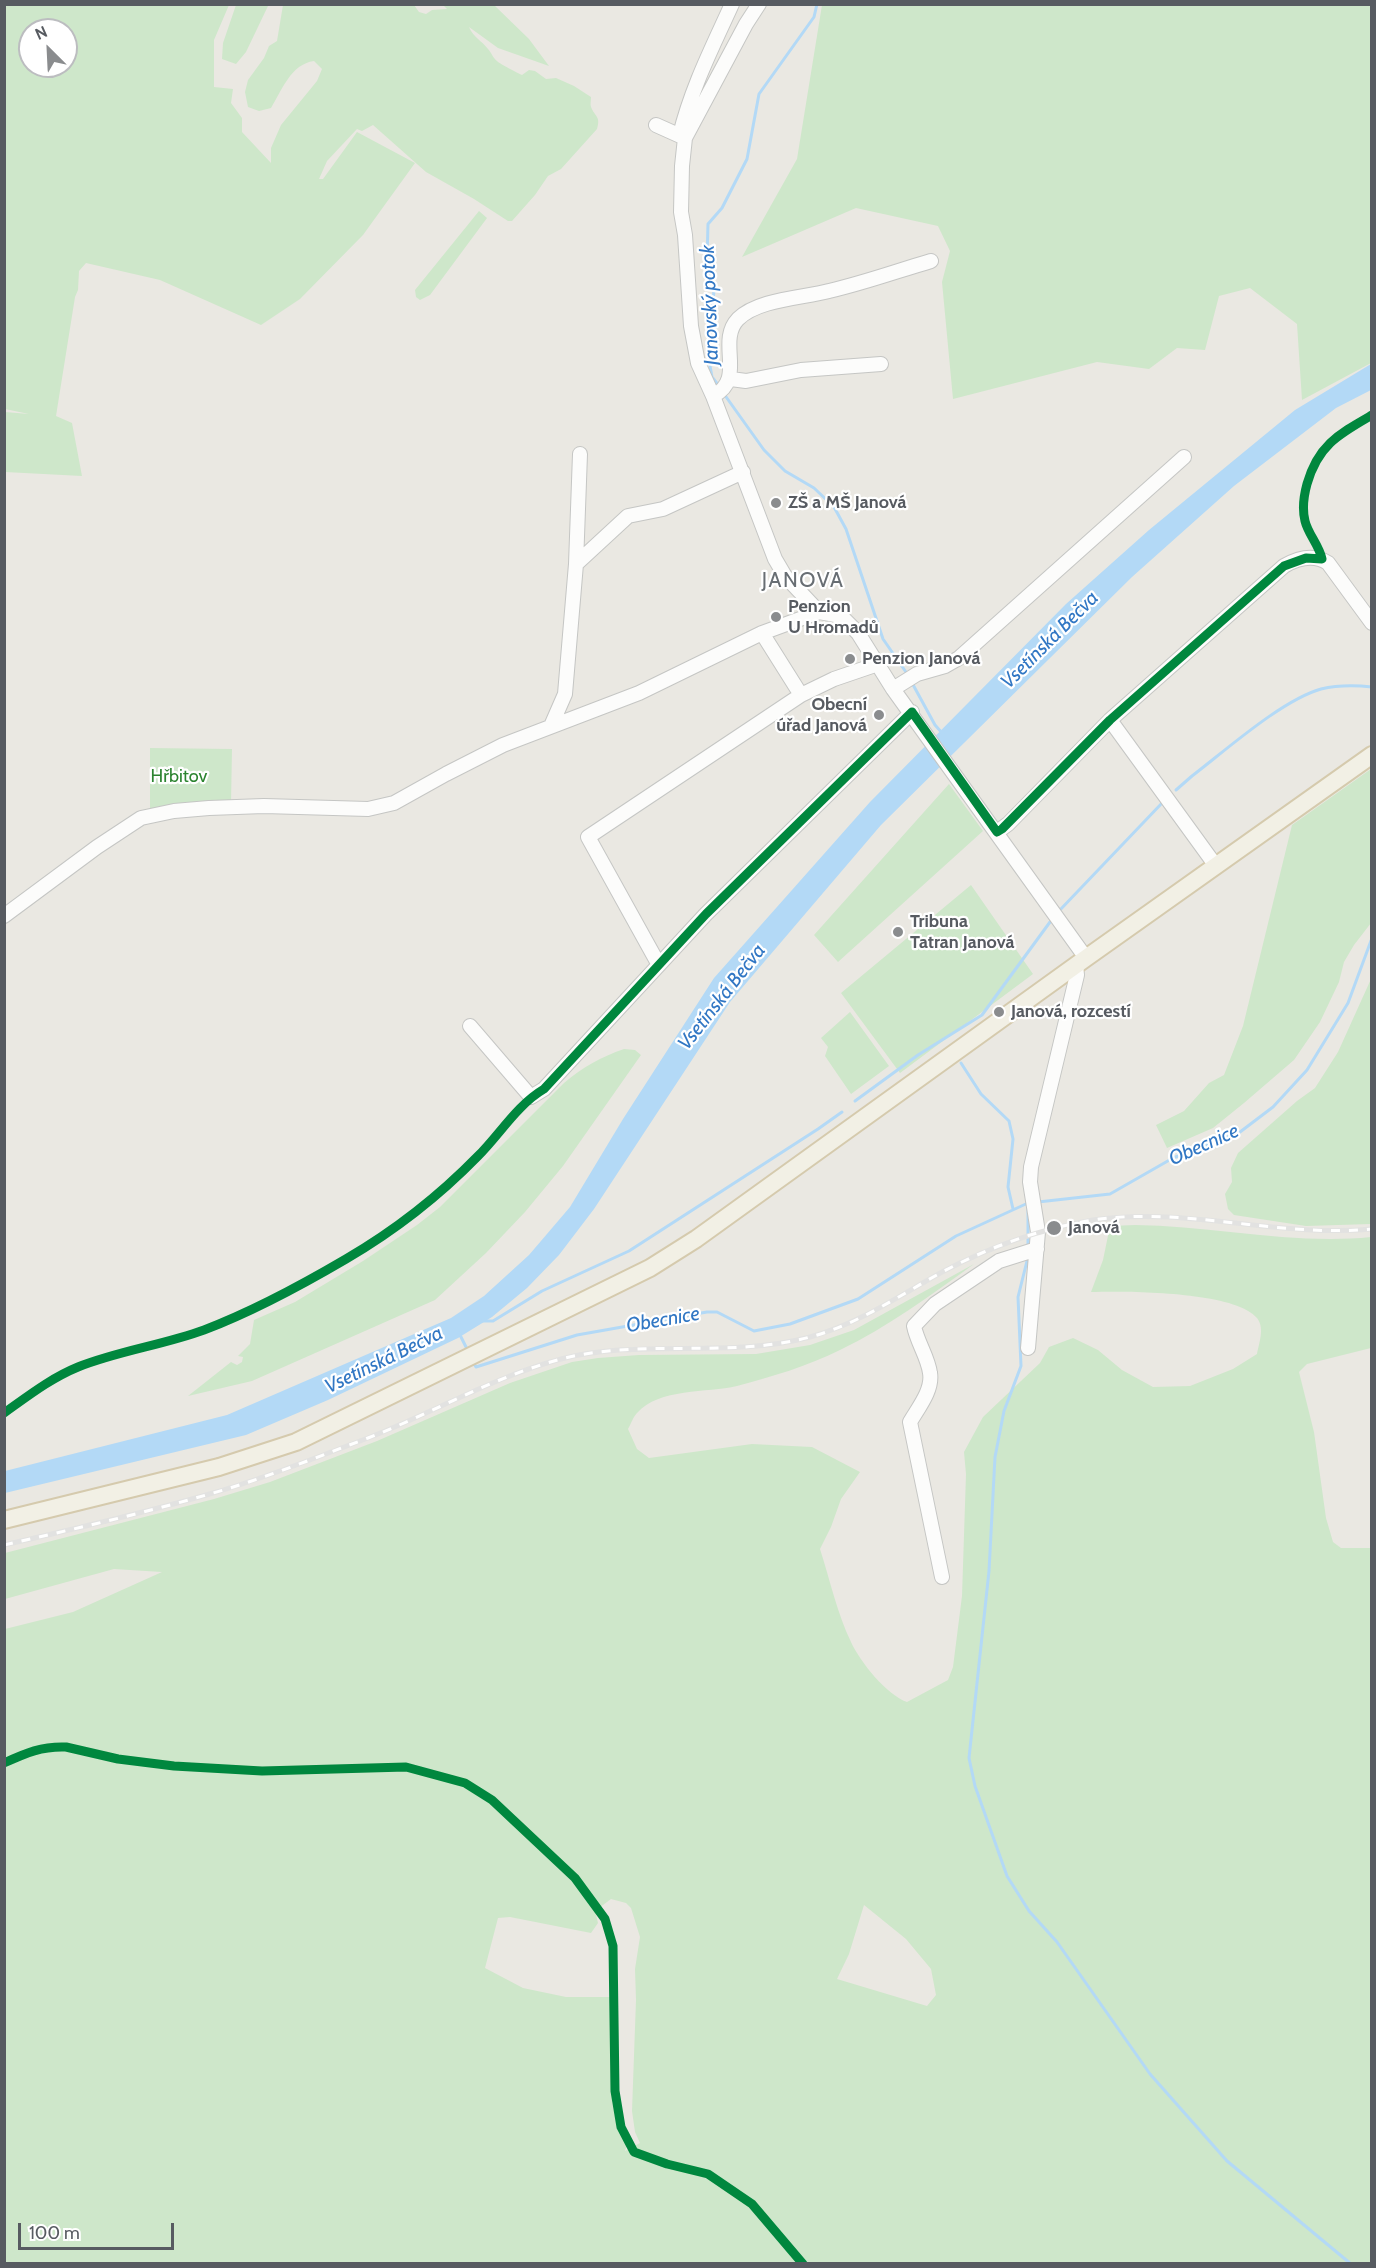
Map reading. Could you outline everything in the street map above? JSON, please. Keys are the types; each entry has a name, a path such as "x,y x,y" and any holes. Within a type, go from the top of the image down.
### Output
{"main road":[{"path":"4,1520 176,1479 269,1452 316,1432 672,1256 1371,755"}],"street":[{"path":"722,389 699,363 691,326 685,235 681,212 682,137 687,106 710,49 732,4"},
{"path":"682,137 759,4"},
{"path":"656,125 682,137"},
{"path":"819,612 781,570 743,472 722,389 735,322 742,315 760,305 830,291 931,261"},
{"path":"722,389 746,381 801,370 881,364"},
{"path":"551,726 565,694 576,564 580,454"},
{"path":"899,685 917,674 945,666 959,658 1184,457"},
{"path":"576,564 628,516 663,509 743,472"},
{"path":"994,829 1008,824 1110,720 1284,566 1313,558 1322,559 1367,608 1371,623"},
{"path":"4,916 97,847 141,818 174,811 209,808 264,806 368,809 394,803 503,745 639,693 762,633 819,612 835,614 846,620 858,633 878,664 899,685 914,715 994,829 1081,961 1032,1167 1030,1182 1038,1232 1028,1348"},
{"path":"762,633 801,695"},
{"path":"659,965 588,837 801,695 834,679 878,664"},
{"path":"470,1026 531,1097 544,1089 706,914 914,715"},
{"path":"1110,720 1216,866"},
{"path":"942,1577 910,1422 925,1396 930,1373 914,1326 935,1304 999,1261 1036,1249"}],"green space":[{"path":"5,4 229,5 214,40 214,87 233,89 231,103 242,118 242,132 271,163 271,148 281,125 317,81 322,69 314,61 306,63 293,72 271,108 259,111 248,107 245,92 248,80 264,58 269,46 277,41 283,5 414,5 419,12 426,14 432,10 447,9 443,5 494,5 529,39 549,66 498,48 469,27 496,60 522,75 529,70 535,71 546,79 556,78 591,97 591,107 598,119 597,129 561,169 548,176 512,221 508,221 426,172 373,125 362,131 357,129 327,161 319,179 323,179 357,132 415,163 363,235 300,299 261,325 160,280 86,263 79,271 78,290 56,416 72,423 82,476 5,472 5,412 29,414 5,409"},
{"path":"236,5 268,6 246,52 236,64 222,59 223,43"},
{"path":"822,5 1371,5 1371,363 1302,400 1297,324 1250,288 1219,296 1205,350 1177,348 1149,369 1097,362 953,399 942,282 950,251 938,226 856,208 742,257 797,159"},
{"path":"479,211 487,218 430,295 420,300 416,297 415,290"},
{"name":"Hřbitov","path":"150,748 232,749 231,803 192,804 150,809"},
{"path":"1371,769 1371,923 1344,962 1339,982 1320,1022 1294,1060 1244,1103 1213,1128 1167,1148 1156,1125 1184,1111 1209,1083 1224,1075 1243,1026 1292,825"},
{"path":"949,784 983,831 838,962 814,935"},
{"path":"971,885 1033,974 900,1073 841,993"},
{"path":"1371,979 1371,1224 1306,1226 1234,1215 1228,1209 1225,1194 1232,1182 1231,1168 1238,1153 1315,1088 1338,1052"},
{"path":"850,1012 889,1066 851,1094 825,1056 828,1047 821,1038"},
{"path":"624,1049 635,1050 641,1055 563,1166 525,1212 486,1253 435,1300 252,1381 188,1396 231,1362 237,1365 242,1362 243,1357 238,1356 250,1344 254,1320 295,1302 417,1225 440,1207 564,1083 592,1063"},
{"path":"1110,1226 1164,1226 1313,1239 1371,1237 1371,1348 1307,1364 1299,1372 1314,1432 1326,1518 1333,1542 1341,1548 1371,1548 1371,2263 5,2263 5,1629 73,1612 162,1572 114,1569 5,1599 5,1553 214,1499 270,1482 377,1441 510,1383 572,1362 639,1355 756,1354 810,1345 854,1330 974,1264 892,1321 828,1356 750,1383 670,1395 658,1399 637,1413 628,1429 637,1449 649,1458 752,1444 812,1447 860,1472 841,1499 820,1549 842,1620 855,1650 867,1668 883,1685 907,1702 948,1680 953,1667 962,1596 966,1474 964,1452 983,1417 1040,1363 1049,1347 1073,1338 1098,1350 1122,1370 1153,1387 1190,1386 1233,1369 1257,1354 1261,1326 1257,1318 1245,1309 1227,1302 1179,1294 1091,1292 1103,1260","holes":["611,1899 626,1903 631,1908 640,1937 635,1969 632,2111 635,2132 640,2143 625,2151 627,2145 618,2129 612,2102 610,1997 566,1997 523,1988 485,1968 498,1918 510,1917 591,1933 598,1923 595,1911","864,1905 906,1939 931,1969 936,1995 927,2006 837,1979 849,1954"]}],"water":[{"name":"Vsetínská Bečva","path":"1371,364 1371,390 1336,408 1234,486 1132,577 881,825 730,1002 594,1209 559,1255 527,1288 492,1317 458,1338 328,1400 246,1435 5,1493 5,1471 227,1415 451,1318 484,1296 529,1255 570,1207 623,1119 714,978 870,802 1066,604 1149,530 1295,410"}],"waterway":[{"name":"Janovský potok","path":"719,386 712,377 708,355 714,290 707,261 708,224 722,208 747,159 759,94 814,17 817,4"},
{"name":"Janovský potok","path":"724,394 764,450 785,471 814,488 834,507 846,529 883,639 908,675"},
{"name":"Janovský potok","path":"911,681 935,725 943,734"},
{"path":"1176,790 1255,727 1306,695 1334,687 1372,687"},
{"path":"1059,911 1163,802"},
{"path":"855,1101 918,1055 982,1015 1050,922"},
{"name":"Obecnice","path":"1038,1202 1110,1194 1173,1158 1240,1132 1273,1107 1307,1070 1348,1003 1372,938"},
{"name":"Obecnice","path":"961,1063 981,1094 1009,1121 1013,1139 1008,1187 1013,1209"},
{"path":"482,1321 493,1321 542,1291 629,1251 842,1112"},
{"name":"Obecnice","path":"472,1360 476,1367 577,1335 707,1312 717,1312 754,1331 790,1324 858,1299 956,1236 1028,1203"},
{"path":"1028,1209 1028,1247"},
{"path":"1028,1257 1018,1297 1021,1366 1004,1411 995,1457 989,1571 969,1758 975,1786 1007,1876 1029,1911 1057,1942 1150,2074 1227,2161 1351,2264"},
{"name":"Obecnice","path":"459,1333 468,1351"}],"railway":[{"path":"4,1545 162,1507 252,1481 368,1438 511,1375 561,1359 623,1350 748,1347 810,1337 862,1317 944,1271 980,1254 1035,1234 1073,1224 1128,1217 1162,1217 1302,1229 1337,1231 1372,1229"}],"cycle path":[{"path":"4,1413 68,1371 204,1330 259,1306 346,1259 415,1212 478,1156 517,1111 544,1089 706,914 912,712 997,832 1002,829 1110,720 1284,566 1306,558 1322,559 1306,526 1304,507 1307,484 1317,459 1331,442 1372,415"},
{"path":"4,1763 34,1751 66,1747 118,1759 174,1766 262,1771 406,1767 465,1783 492,1800 575,1878 605,1919 613,1946 615,2091 621,2127 634,2152 667,2164 708,2174 752,2204 803,2264"}],"place":[{"name":"ZŠ a MŠ Janová","path":"776,503"},
{"name":"Penzion U Hromadů","path":"776,617"},
{"name":"Penzion Janová","path":"850,659"},
{"name":"Obecní úřad Janová","path":"879,715"},
{"name":"Tribuna Tatran Janová","path":"898,932"},
{"name":"Janová, rozcestí","path":"999,1012"},
{"name":"Janová","path":"1054,1228"}],"district":[{"name":"JANOVÁ","path":"803,581"}]}
